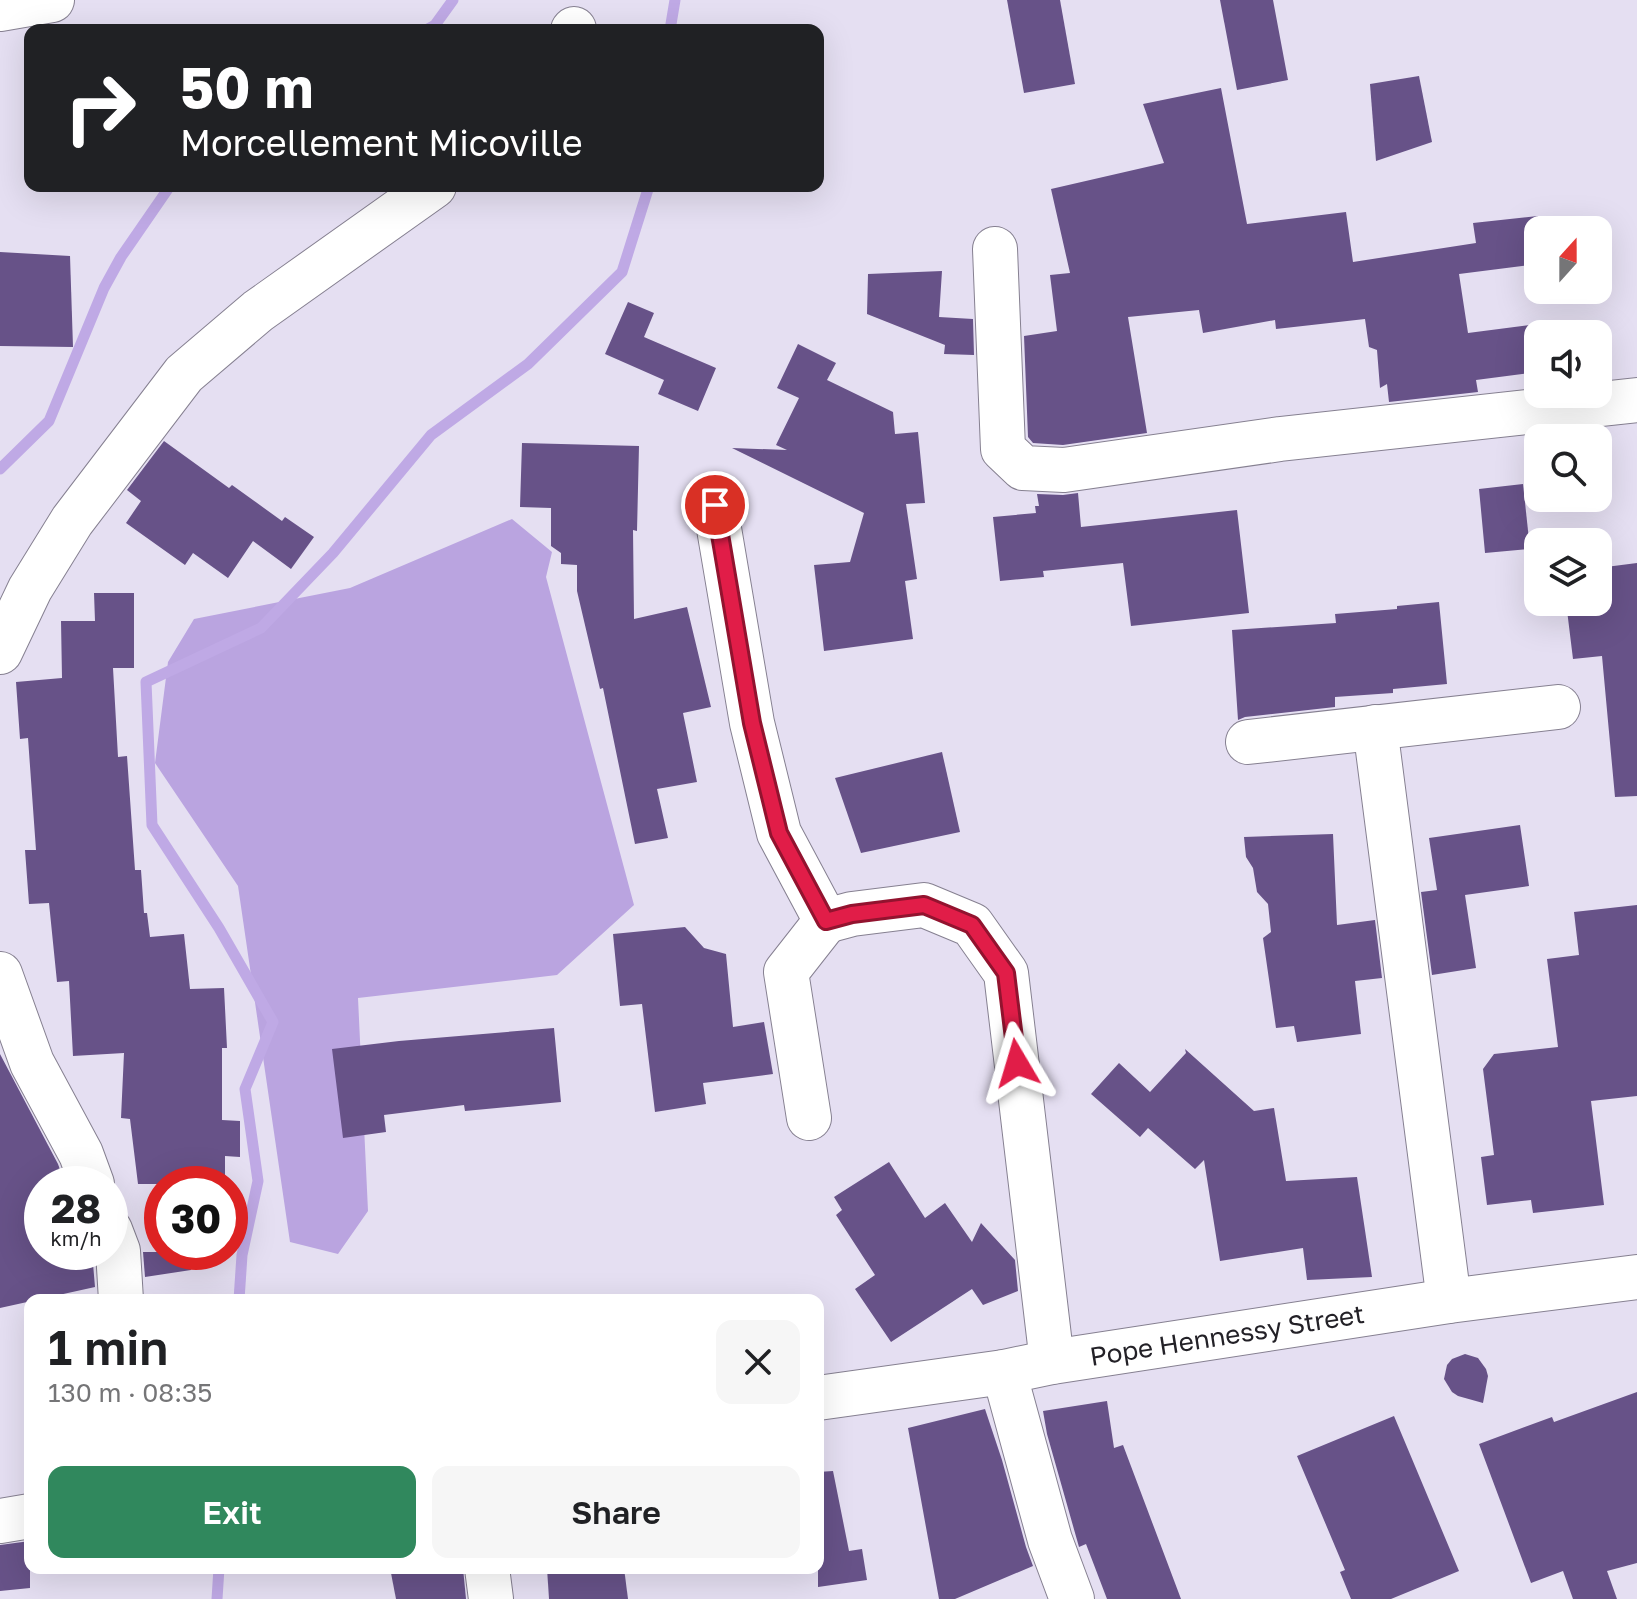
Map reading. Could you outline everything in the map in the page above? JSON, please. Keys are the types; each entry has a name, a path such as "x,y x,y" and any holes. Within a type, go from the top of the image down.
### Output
{"street":[{"path":"0,9 52,0"},
{"path":"0,652 30,589 72,521 184,374 258,311 426,192"},
{"path":"995,249 1003,449 1023,468 1064,470 1280,439 1637,400"},
{"path":"715,505 752,723 779,833 826,921"},
{"path":"1248,742 1558,707"},
{"path":"1375,727 1449,1301"},
{"path":"809,1118 786,972 826,921 852,914 924,905 972,925 1006,973 1052,1362"},
{"path":"0,974 32,1063 85,1166"},
{"path":"119,1270 121,1294"},
{"name":"Pope Hennessy Street","path":"824,1397 1004,1372 1449,1301 1637,1277"},
{"path":"1004,1372 1050,1540 1072,1599"},
{"path":"0,1521 24,1517"},
{"path":"488,1574 491,1599"}],"shaded area":[{"path":"512,519 552,552 546,577 634,905 557,975 358,998 368,1211 338,1254 290,1242 238,886 155,763 168,662 194,619 350,588"}],"building":[{"path":"1007,0 1060,0 1075,84 1024,93"},
{"path":"1220,0 1273,0 1288,80 1237,90"},
{"path":"1419,76 1432,142 1376,161 1370,84"},
{"path":"1221,88 1247,224 1346,212 1353,262 1476,243 1473,223 1524,218 1524,266 1459,274 1468,333 1524,326 1524,374 1476,380 1478,392 1389,402 1387,384 1380,388 1377,350 1369,347 1365,319 1276,329 1275,320 1203,333 1199,310 1128,317 1147,433 1063,445 1033,443 1028,437 1024,336 1057,331 1050,275 1070,273 1051,189 1164,163 1143,104"},
{"path":"0,252 70,256 73,347 0,346"},
{"path":"942,271 939,317 973,319 974,355 944,354 945,345 867,314 868,274"},
{"path":"628,302 654,313 644,337 716,368 698,411 658,394 664,380 605,354"},
{"path":"798,344 836,363 827,380 893,412 895,434 918,432 925,503 906,504 917,579 905,581 913,639 824,651 814,565 850,562 864,513 732,448 787,450 776,445 799,398 777,388"},
{"path":"164,441 229,488 232,485 282,521 285,517 314,537 291,569 253,541 228,578 193,553 185,565 126,523 141,501 127,490"},
{"path":"522,443 639,446 637,531 633,530 634,619 687,607 711,707 683,713 697,782 657,789 668,838 635,844 603,688 600,689 577,591 577,565 561,564 561,553 551,546 551,508 520,507"},
{"path":"1523,484 1528,528 1524,528 1524,550 1485,553 1479,489"},
{"path":"1078,493 1081,527 1237,510 1249,613 1131,626 1123,563 1043,571 1044,577 1000,581 993,517 1036,513 1035,506 1039,506 1037,494"},
{"path":"1637,563 1637,796 1615,797 1602,656 1573,659 1568,616 1612,616 1612,566"},
{"path":"94,593 134,593 134,668 113,668 118,757 127,756 135,870 141,870 144,913 147,913 150,937 184,934 190,989 224,988 227,1048 222,1048 222,1120 240,1121 240,1157 225,1156 225,1166 144,1166 144,1184 138,1184 130,1119 121,1118 124,1053 73,1056 69,981 57,982 49,903 29,904 25,850 36,850 28,738 20,739 16,682 62,678 61,621 95,621"},
{"path":"1439,602 1447,684 1393,689 1393,693 1335,697 1335,707 1238,720 1232,630 1336,623 1335,614"},
{"path":"942,752 960,832 861,853 835,778"},
{"path":"1520,825 1529,886 1465,895 1476,968 1432,975 1421,892 1437,890 1429,838"},
{"path":"1333,834 1337,925 1375,920 1382,978 1355,981 1361,1034 1297,1042 1294,1026 1276,1028 1263,938 1271,932 1268,904 1257,892 1253,868 1246,857 1244,837"},
{"path":"1637,905 1637,1096 1591,1101 1604,1205 1533,1213 1531,1200 1487,1205 1481,1157 1494,1155 1483,1069 1494,1054 1558,1047 1547,959 1579,955 1574,912"},
{"path":"685,927 704,948 726,954 733,1027 764,1022 773,1074 703,1083 706,1104 655,1112 642,1004 620,1006 613,934"},
{"path":"554,1028 561,1102 465,1111 464,1105 384,1115 386,1132 343,1138 332,1049"},
{"path":"1185,1049 1254,1111 1274,1108 1286,1181 1357,1177 1372,1277 1307,1280 1303,1248 1220,1261 1204,1160 1195,1169 1148,1128 1140,1137 1091,1094 1119,1063 1150,1092 1186,1053"},
{"path":"0,1054 59,1166 24,1166 24,1270 94,1270 95,1287 63,1294 24,1294 24,1303 0,1308"},
{"path":"889,1162 925,1218 945,1203 972,1242 981,1223 1015,1260 1018,1291 983,1305 972,1289 891,1342 855,1289 875,1275 836,1215 842,1210 834,1197"},
{"path":"144,1270 191,1270 145,1277"},
{"path":"1465,1354 1478,1358 1486,1369 1488,1376 1483,1403 1458,1396 1444,1379 1447,1365 1452,1359"},
{"path":"1637,1392 1637,1563 1607,1571 1617,1599 1573,1599 1563,1571 1531,1583 1479,1444 1552,1417 1554,1422"},
{"path":"1107,1401 1114,1448 1123,1445 1181,1599 1107,1599 1086,1544 1079,1547 1043,1411"},
{"path":"985,1409 1033,1566 955,1599 939,1599 908,1428"},
{"path":"1394,1416 1459,1571 1391,1599 1351,1599 1340,1572 1345,1570 1297,1456"},
{"path":"833,1471 849,1551 862,1549 867,1580 818,1587 818,1574 824,1574 824,1472"},
{"path":"24,1542 24,1574 30,1574 30,1588 0,1591 0,1545"},
{"path":"391,1574 464,1574 466,1599 396,1599"},
{"path":"547,1574 625,1574 628,1599 549,1599"}],"waterway":[{"path":"436,24 453,0"},
{"path":"671,24 675,0"},
{"path":"0,469 49,421 104,288 121,257 166,192"},
{"path":"239,1294 242,1255 258,1181 245,1089 273,1022 219,928 152,825 146,682 261,628 333,553 431,435 528,364 622,272 647,192"},
{"path":"217,1599 219,1574"}],"route":[{"path":"715,505 752,723 779,833 826,921 852,914 924,905 972,925 1006,973 1017,1063"}]}
